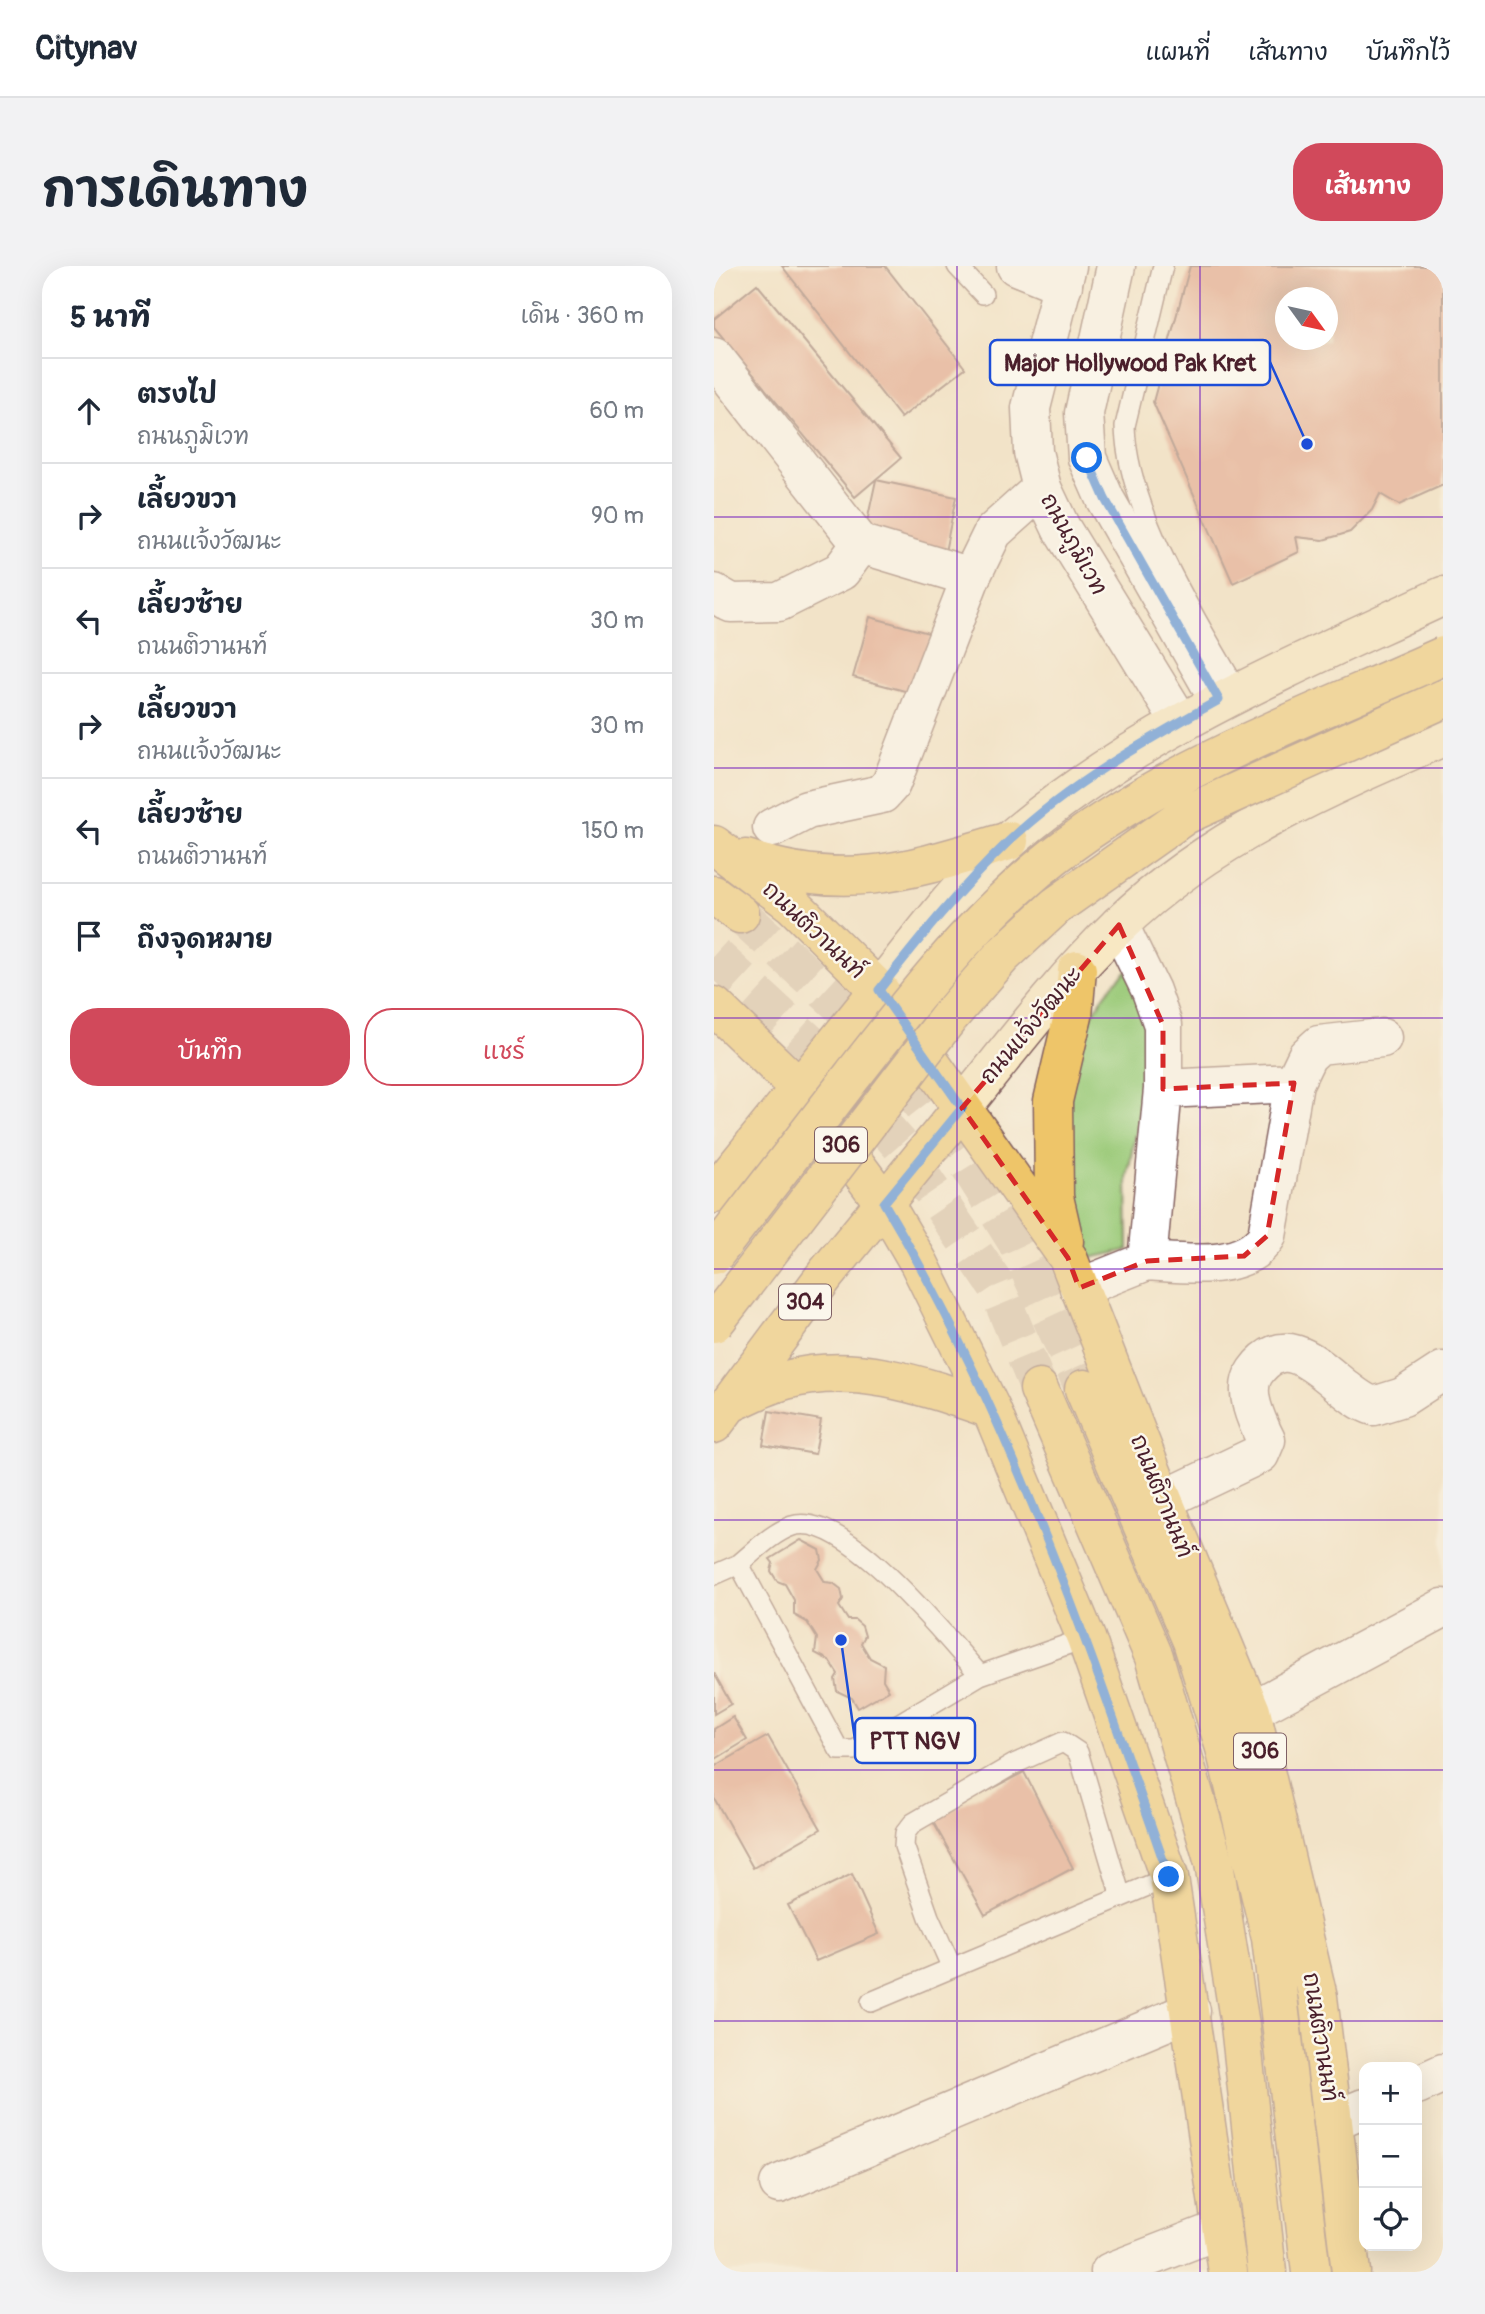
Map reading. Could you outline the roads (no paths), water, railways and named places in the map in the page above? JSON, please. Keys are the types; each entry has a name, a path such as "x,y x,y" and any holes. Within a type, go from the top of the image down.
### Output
{"main road":[{"path":"714,1194 798,1087 964,887 1009,841 1082,782 1180,722 1228,695 1443,596"},
{"path":"1396,618 1377,650 1376,670 1380,689 1392,709 1410,725 1443,734"},
{"path":"714,1255 919,990 972,931 1037,870 1100,824 1171,780 1443,656"},
{"path":"714,1323 950,1016 1002,956 1056,906 1185,816 1443,699"},
{"name":"ถนนแจ้งวัฒนะ","path":"722,1413 884,1203 1076,970 1119,925 1184,872 1261,824 1340,782 1443,734"},
{"path":"719,848 802,875 850,878 906,872 1009,841"},
{"name":"ถนนติวานนท์","path":"719,848 792,904 879,990 1074,1273 1163,1500 1251,1711 1318,1997 1349,2114 1351,2272"},
{"path":"1074,1273 1054,1197 1053,1101 1073,1016 1076,970"},
{"name":"306","path":"714,1006 798,1087 884,1203 919,1263 991,1409 1086,1638 1169,1877 1228,2272"},
{"path":"722,1413 784,1380 818,1373 852,1373 918,1384 991,1409"},
{"path":"1039,1389 1154,1657 1214,1863 1240,2025 1267,2272"},
{"name":"306","path":"1084,1389 1192,1641 1225,1748 1271,1938 1311,2272"}],"street":[{"path":"1016,266 1065,275"},
{"path":"1116,266 1084,413 1087,458 1105,499 1174,620 1228,695"},
{"name":"ถนนภูมิเวท","path":"1065,275 1031,408 1033,452 1042,488 1061,528 1180,722"},
{"path":"714,357 861,544 971,577"},
{"path":"772,828 807,810 882,794 891,784 971,577 993,532 1042,488"},
{"path":"714,593 731,603 779,602 841,571 861,544"},
{"path":"1133,647 1174,620"},
{"path":"1119,925 1151,991 1163,1025 1163,1089 1147,1261"},
{"path":"1074,1273 1147,1261 1221,1262 1244,1256 1261,1245 1267,1236 1294,1083 1307,1056 1319,1045 1382,1038"},
{"path":"1163,1089 1294,1083"},
{"path":"1163,1500 1259,1454 1266,1440 1255,1416 1250,1389 1253,1374 1276,1356 1289,1354 1312,1360 1334,1377 1350,1396 1374,1406 1403,1397 1443,1371"},
{"path":"1251,1711 1443,1608"},
{"path":"779,2184 1191,2011"},
{"path":"1422,2083 1443,2073"},
{"path":"1110,2272 1222,2228"}],"lane":[{"path":"957,266 983,294"},
{"path":"1163,266 1125,426 1125,453 1149,524 1207,640 1228,695"},
{"path":"714,1575 739,1564 766,1541 793,1526 813,1525 830,1531 869,1556 980,1675"},
{"path":"739,1564 839,1750 855,1750 980,1675 1086,1638"},
{"path":"952,1968 924,1905 904,1846 905,1833 914,1823 1014,1764 1063,1742 1077,1752 1121,1897"},
{"path":"870,2003 1169,1877"}],"tunnel":[{"path":"740,914 839,1004 872,1040 961,1154 1016,1241 1084,1389"},
{"path":"714,955 813,1046 901,1146 996,1285 1039,1389"}],"place":[{"name":"Major Hollywood Pak Kret","path":"1307,444"},
{"name":"PTT NGV","path":"841,1640"}]}
